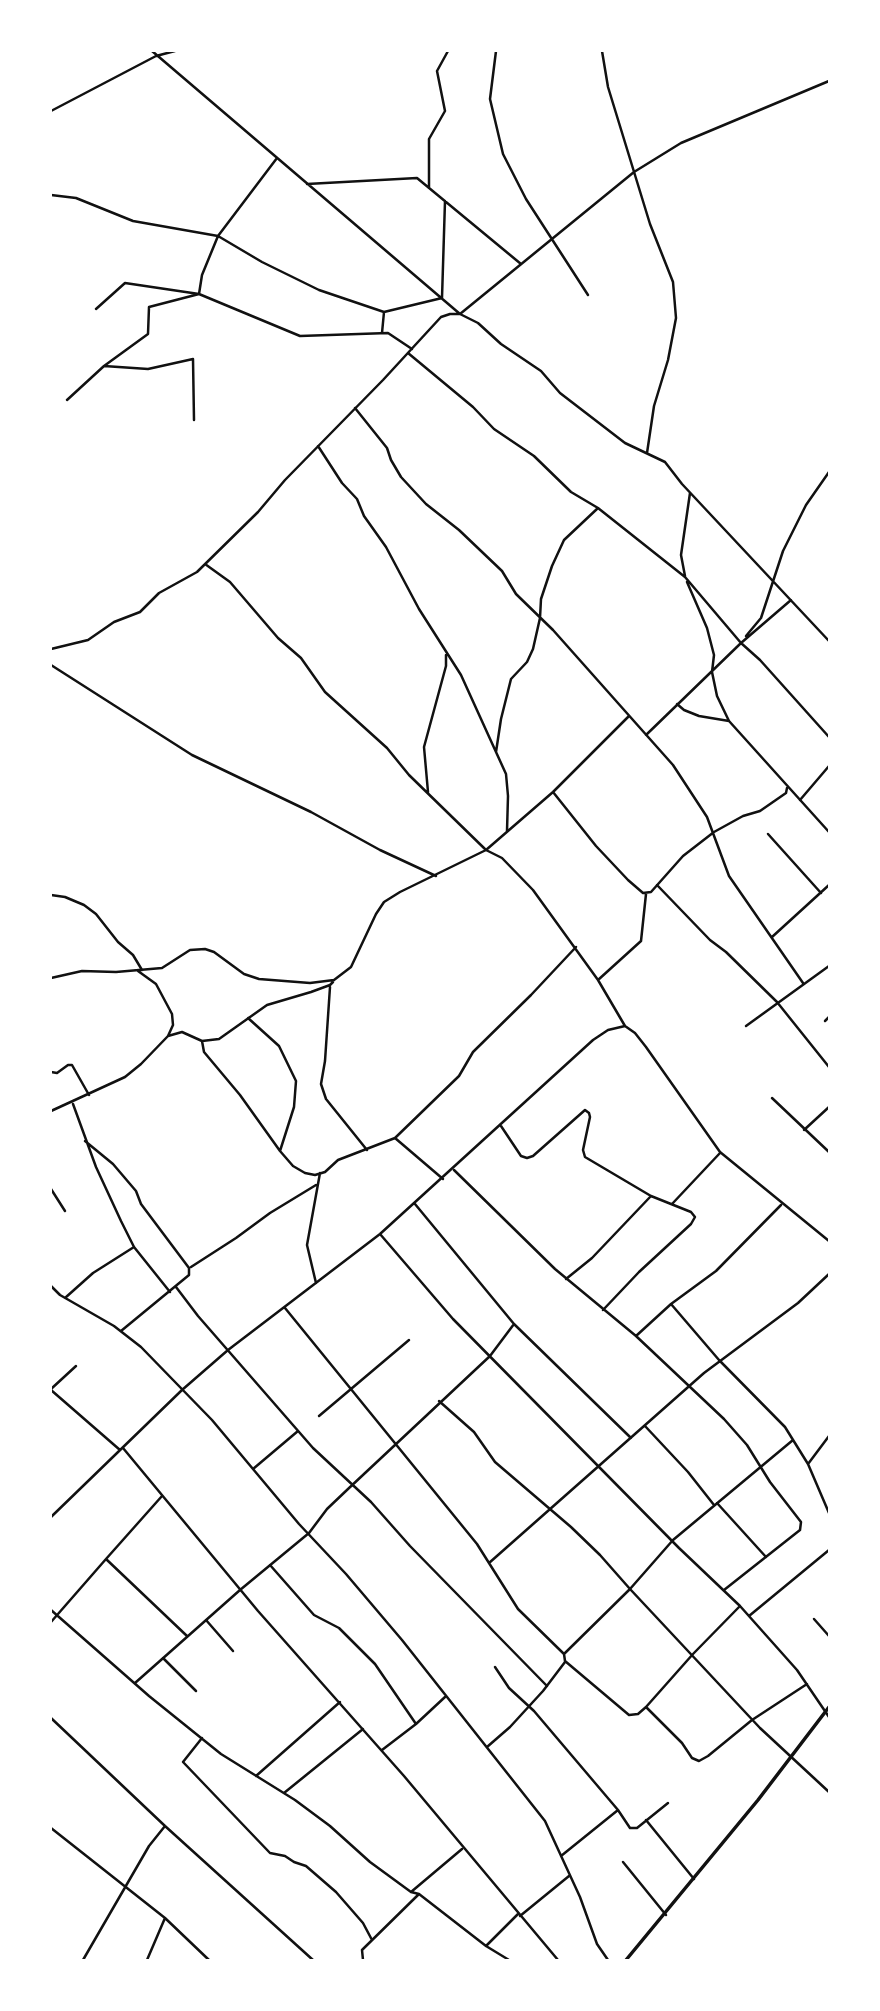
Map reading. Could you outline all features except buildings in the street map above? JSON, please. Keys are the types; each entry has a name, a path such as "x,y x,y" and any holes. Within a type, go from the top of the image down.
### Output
{"street":[{"path":"152,51 460,314 478,323 501,344 541,371 560,393 625,443 665,462 690,493 829,640"},
{"path":"51,111 158,56 175,51"},
{"path":"429,188 429,139 445,111 437,71 448,51"},
{"path":"496,51 490,99 503,154 526,199 588,295"},
{"path":"601,51 608,86 650,224 673,282 676,318 668,359 654,406 647,453"},
{"path":"51,649 88,640 114,622 140,612 159,593 198,572 441,317 460,314 634,172 681,143 829,81"},
{"path":"200,294 202,275 218,236 277,158"},
{"path":"306,184 417,178 521,264"},
{"path":"51,195 76,198 133,221 218,236 262,262 319,290 384,312 442,298"},
{"path":"442,298 445,201"},
{"path":"96,309 125,283 200,294 300,336 388,332 412,349"},
{"path":"67,400 104,366 148,334 149,307 200,294"},
{"path":"382,333 384,312"},
{"path":"408,353 473,407 494,429 534,456 570,492 598,508 685,577 741,643 760,660 829,737"},
{"path":"104,366 148,369 192,359 194,420"},
{"path":"355,408 387,448 401,477 426,504 459,530 502,571 516,594 673,765 707,817 729,876 803,984"},
{"path":"318,446 342,483 357,499 364,516 386,547 461,675 506,774 507,831"},
{"path":"741,643 761,618 783,551 806,505 829,472"},
{"path":"690,493 681,555 685,577 707,628 714,656 712,672 717,696 729,721 829,832"},
{"path":"496,752 501,719 512,680 527,662 533,649 540,618 541,598 552,566 564,540 598,508"},
{"path":"205,564 230,582 278,638 301,658 325,692 387,748 409,775 486,850 502,858 533,890 598,979 625,1026 635,1033 646,1047 720,1153 829,1241"},
{"path":"646,735 741,643 791,600"},
{"path":"428,792 424,747 446,666 446,653"},
{"path":"51,665 192,755 312,812 380,850 436,876"},
{"path":"677,704 699,716 729,721"},
{"path":"168,1036 182,1032 202,1041 219,1039 267,1005 330,985 351,967 384,902 486,850 553,792 629,716"},
{"path":"800,800 829,766"},
{"path":"553,792 628,880 646,893 651,892 683,856 714,832 774,802 786,793 788,786"},
{"path":"768,834 821,893"},
{"path":"657,885 710,940 777,1002 829,1067"},
{"path":"771,937 829,885"},
{"path":"598,979 641,941 646,893"},
{"path":"51,895 65,897 84,905 96,914 118,942 133,955 142,970"},
{"path":"202,1041 204,1052 240,1095 280,1151 293,1166 305,1174 315,1175 338,1160 395,1139 459,1076 473,1052 576,947"},
{"path":"51,978 82,971 116,972 162,968 190,950 205,949 214,952 244,974 259,979 310,983 334,980"},
{"path":"746,1026 829,966"},
{"path":"51,1111 125,1077 168,1036 173,1025 172,1014 156,984 135,969"},
{"path":"330,985 321,1084 326,1099 367,1150"},
{"path":"824,1021 829,1017"},
{"path":"248,1018 279,1046 296,1081 294,1107 280,1151"},
{"path":"51,1517 182,1390 228,1350 380,1234 593,1040 608,1030 625,1026"},
{"path":"51,1072 57,1073 72,1065 89,1095"},
{"path":"772,1098 829,1153"},
{"path":"73,1102 85,1141 116,1212 134,1247 170,1292"},
{"path":"804,1130 829,1107"},
{"path":"500,1124 521,1156 527,1158 533,1156 585,1110 590,1117 583,1150 585,1157 651,1196 691,1212 695,1217 603,1310"},
{"path":"395,1139 443,1179"},
{"path":"85,1141 113,1164 136,1191 141,1204 189,1268 189,1275 121,1331"},
{"path":"672,1204 720,1153"},
{"path":"453,1169 566,1279 636,1336 724,1419 747,1445 802,1525 800,1530 723,1590"},
{"path":"316,1284 307,1245 320,1173"},
{"path":"189,1268 316,1185"},
{"path":"51,1189 65,1211"},
{"path":"566,1279 592,1258 651,1196"},
{"path":"415,1204 514,1324 631,1438"},
{"path":"636,1336 671,1304 716,1271 781,1204"},
{"path":"380,1234 453,1319 740,1605 797,1670 829,1717"},
{"path":"65,1298 93,1273 134,1247"},
{"path":"489,1563 719,1360 798,1303 829,1273"},
{"path":"51,1286 141,1347 212,1420 394,1630 545,1821 597,1944 608,1960"},
{"path":"176,1287 298,1431 351,1485 366,1496 410,1546 547,1686"},
{"path":"671,1304 719,1360 766,1406 793,1440 808,1464 829,1513"},
{"path":"285,1308 477,1544 518,1609 564,1654 565,1661 629,1715 638,1714 646,1707 740,1605"},
{"path":"135,1683 309,1533 327,1509 351,1485 491,1356 514,1324"},
{"path":"319,1416 410,1340"},
{"path":"76,1366 51,1390 122,1449 164,1495 240,1590 382,1750 558,1960"},
{"path":"439,1402 474,1432 495,1462 600,1555 752,1720 829,1792"},
{"path":"645,1426 766,1557"},
{"path":"253,1469 298,1431"},
{"path":"808,1464 829,1436"},
{"path":"564,1654 630,1590 673,1540 793,1440"},
{"path":"51,1622 164,1495"},
{"path":"749,1616 829,1550"},
{"path":"106,1559 187,1636"},
{"path":"270,1565 314,1615 339,1628 374,1664 416,1724"},
{"path":"51,1610 202,1738 330,1826 370,1862 411,1892 419,1894 485,1946 509,1960"},
{"path":"814,1619 829,1636"},
{"path":"206,1620 233,1651"},
{"path":"163,1658 195,1691"},
{"path":"487,1747 510,1727 547,1686 565,1661"},
{"path":"495,1667 509,1688 534,1711 633,1830 668,1803"},
{"path":"646,1707 682,1743 692,1758 699,1761 752,1720 807,1684"},
{"path":"382,1750 445,1697"},
{"path":"256,1776 340,1702"},
{"path":"626,1960 792,1758 829,1707"},
{"path":"51,1718 313,1960"},
{"path":"284,1793 363,1729"},
{"path":"202,1738 183,1762 270,1853 285,1856 306,1866 336,1892 363,1923 372,1940"},
{"path":"561,1856 618,1810"},
{"path":"646,1820 694,1880"},
{"path":"83,1960 149,1846 165,1826"},
{"path":"51,1828 165,1918 209,1960"},
{"path":"411,1892 463,1849"},
{"path":"623,1863 666,1914"},
{"path":"485,1946 570,1875"},
{"path":"363,1960 362,1950 419,1894"},
{"path":"147,1960 165,1918"}]}
